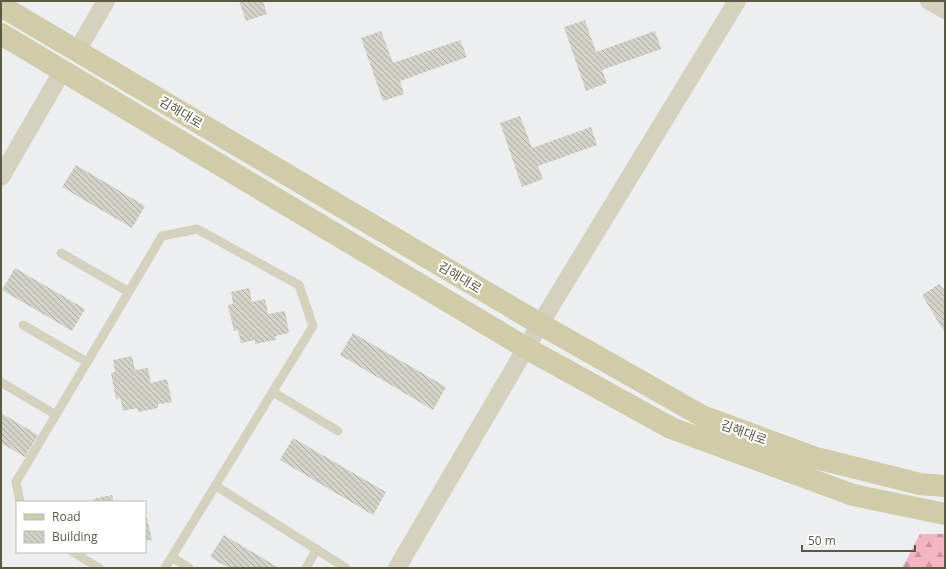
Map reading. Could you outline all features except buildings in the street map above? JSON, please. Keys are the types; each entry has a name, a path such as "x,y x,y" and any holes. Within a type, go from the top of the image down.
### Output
{"main road":[{"name":"김해대로","path":"1,6 540,324 702,416 816,458 920,484 945,486"},
{"name":"김해대로","path":"1,34 526,348 671,428 853,495 945,514"}],"street":[{"path":"77,51 106,1"},
{"path":"397,568 540,324 737,1"},
{"path":"929,1 945,10"},
{"path":"1,177 63,70"}],"lane":[{"path":"20,501 16,482 162,236 198,229 299,285 313,326 165,568"},
{"path":"61,253 129,292"},
{"path":"23,325 87,362"},
{"path":"1,382 56,415"},
{"path":"273,392 338,431"},
{"path":"216,486 346,568"},
{"path":"306,568 317,549"},
{"path":"75,553 99,568"},
{"path":"172,558 189,568"}],"green space":[{"path":"920,534 945,534 945,568 902,568"}]}
